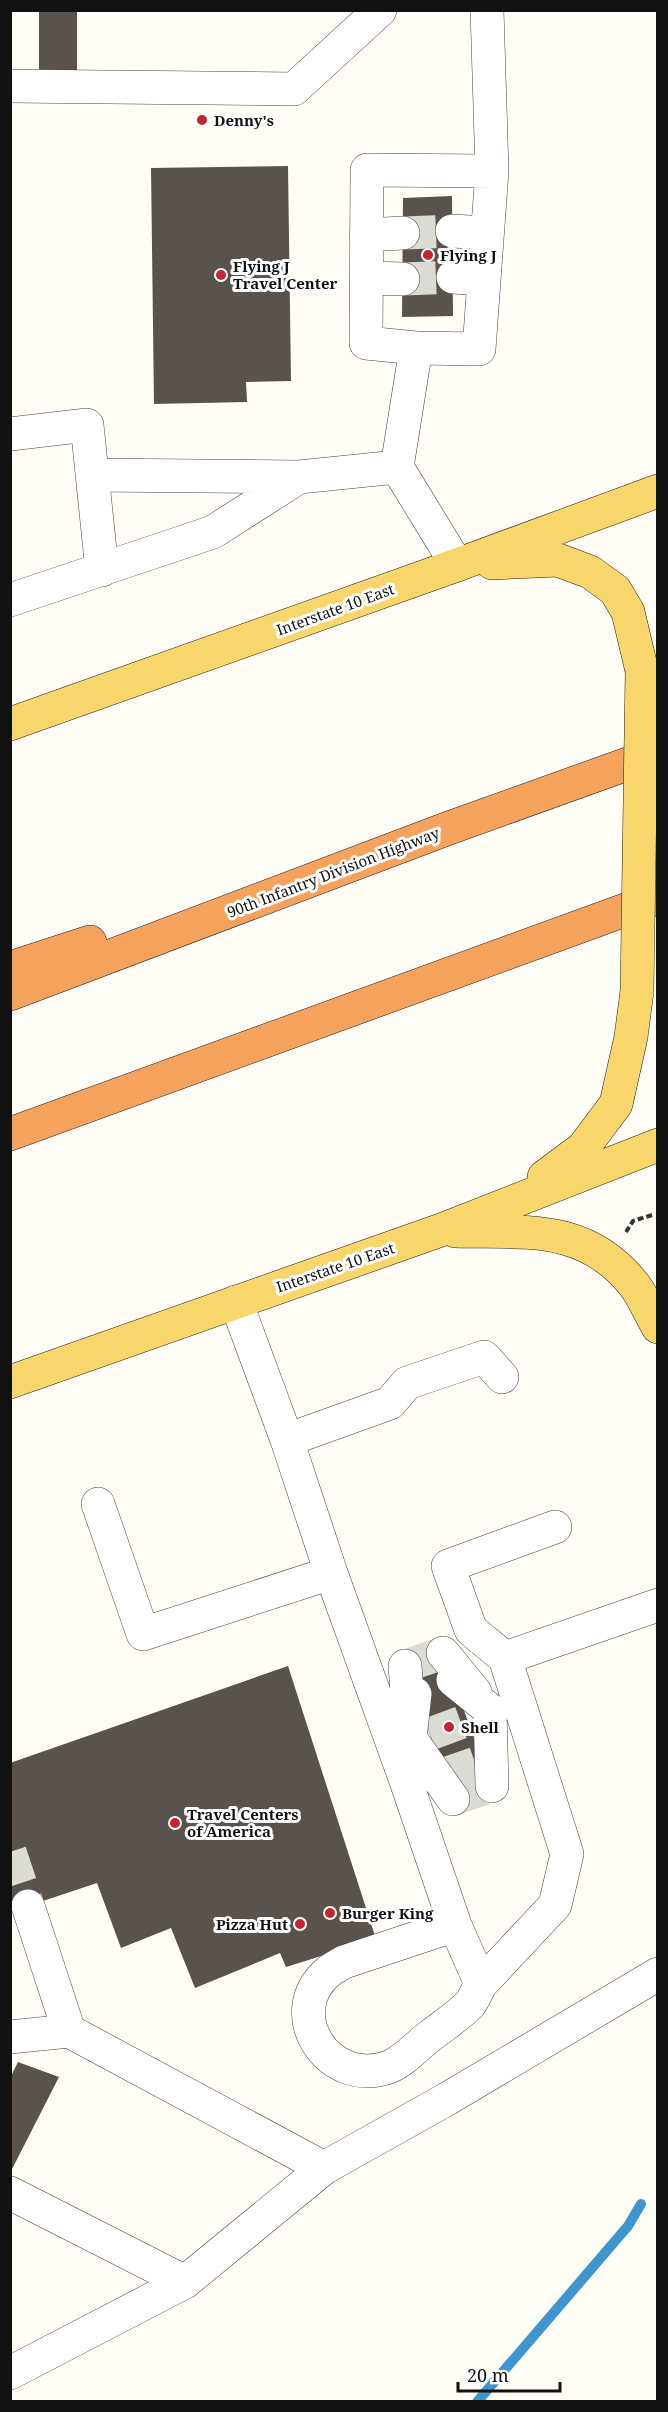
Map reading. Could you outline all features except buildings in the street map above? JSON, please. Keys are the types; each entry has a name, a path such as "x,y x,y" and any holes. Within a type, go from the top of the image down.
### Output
{"highway":[{"name":"90th Infantry Division Highway","path":"10,994 449,828 657,753"},
{"path":"10,968 449,828"},
{"path":"10,1134 657,898"}],"main road":[{"name":"Interstate 10 East","path":"10,724 457,565 657,491"},
{"path":"457,565 558,560 590,572 615,590 628,612 642,671 637,991 631,1037 616,1104 583,1148 506,1205"},
{"name":"Interstate 10 East","path":"10,1382 441,1230 657,1145"},
{"path":"441,1230 553,1234 579,1241 606,1258 635,1287 657,1327"}],"lane":[{"path":"10,86 294,89 380,10"},
{"path":"487,10 492,171 487,234 468,278 479,349 416,348 366,343 367,170 492,171"},
{"path":"452,231 487,234"},
{"path":"366,235 403,233"},
{"path":"366,278 403,279"},
{"path":"416,348 397,467 457,565"},
{"path":"10,434 87,425 102,570"},
{"path":"92,475 299,477 397,467"},
{"path":"10,600 213,532 299,477"},
{"path":"236,1302 287,1440 331,1574 411,1739 448,1787"},
{"path":"287,1440 390,1403 407,1383 484,1357 502,1377"},
{"path":"98,1504 143,1634 331,1574"},
{"path":"505,1658 471,1630 448,1566 555,1527"},
{"path":"505,1658 657,1605"},
{"path":"487,1774 492,1710 505,1658"},
{"path":"448,1666 492,1710 567,1854 555,1905 481,1984 471,2003 392,2066 371,2072 351,2070 334,2062 312,2033 308,2008 316,1988 328,1972 344,1962 455,1925"},
{"path":"410,1680 411,1739 455,1925 481,1984"},
{"path":"28,1906 69,2031"},
{"path":"10,2373 185,2282 324,2168 447,2099 657,1974"},
{"path":"10,2037 69,2031 324,2168"},
{"path":"10,2193 185,2282"}],"path":[{"path":"622,1237 633,1221 652,1215"}],"waterway":[{"path":"477,2402 628,2226 641,2204"}],"tunnel":[{"path":"403,233 452,231"},
{"path":"403,279 453,277"},
{"path":"405,1666 443,1653"},
{"path":"430,1734 468,1720"},
{"path":"444,1774 482,1761"},
{"path":"453,1799 492,1786"},
{"path":"10,1852 28,1906"}],"place":[{"name":"Denny's","path":"202,120"},
{"name":"Flying J","path":"428,255"},
{"name":"Flying J Travel Center","path":"221,275"},
{"name":"Shell","path":"449,1727"},
{"name":"Travel Centers of America","path":"175,1823"},
{"name":"Burger King","path":"330,1913"},
{"name":"Pizza Hut","path":"300,1924"}]}
